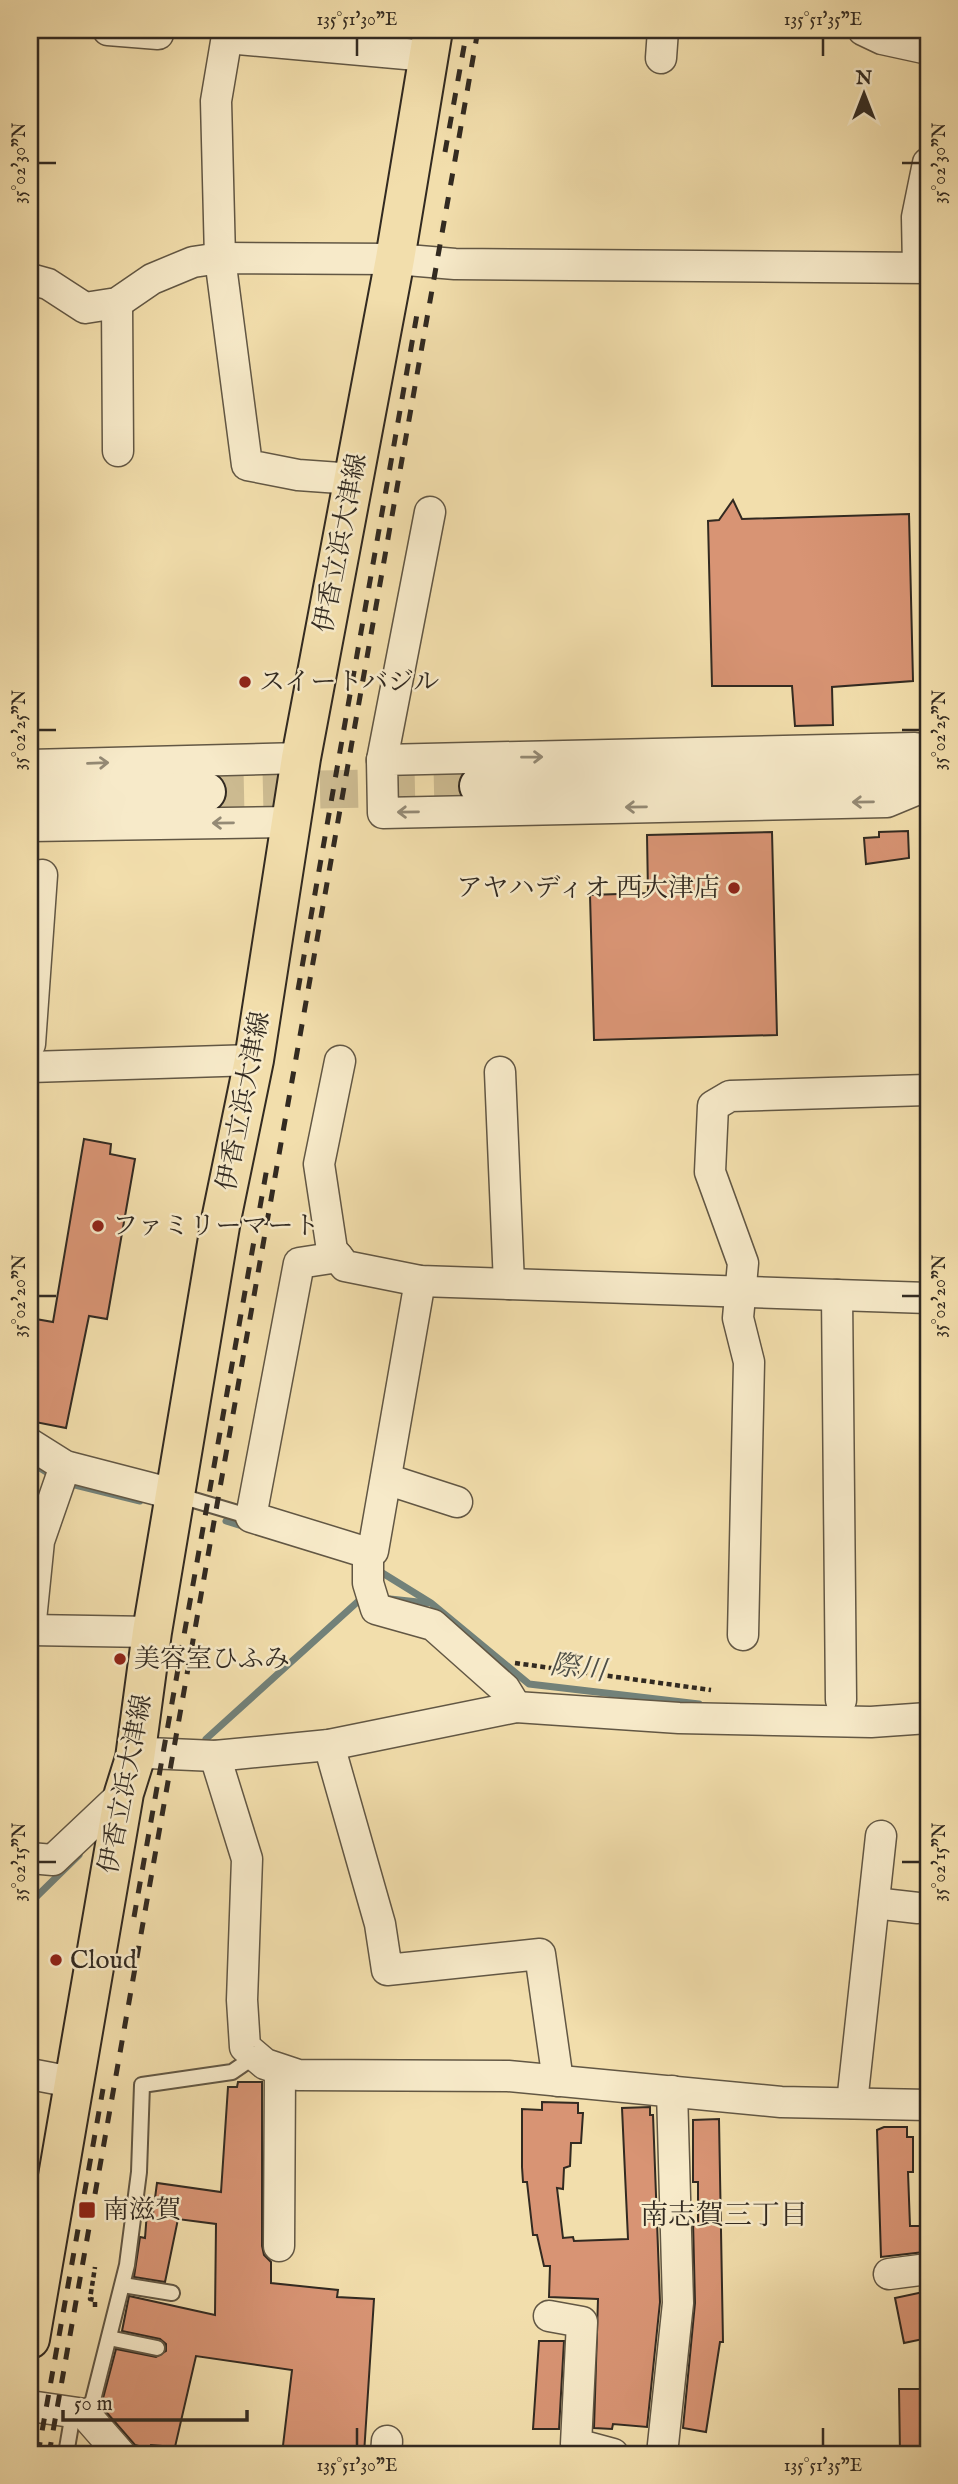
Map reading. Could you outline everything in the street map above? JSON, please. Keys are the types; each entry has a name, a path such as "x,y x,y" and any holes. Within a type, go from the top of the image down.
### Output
{"main road":[{"name":"伊香立浜大津線","path":"30,2336 39,2229 72,2082 129,1775 222,1220 254,1060 301,758 395,259 430,43"}],"street":[{"path":"108,30 158,34 159,30"},
{"path":"863,30 882,39 928,49"},
{"path":"354,479 298,475 247,465 220,258 216,101 228,34 430,43"},
{"path":"30,279 48,284 85,308 117,303 152,279 193,262 220,258 395,259 455,264 923,267 916,217 928,163"},
{"path":"117,303 118,451"},
{"path":"430,512 382,760 383,813 887,802 928,785"},
{"path":"382,760 915,748 928,755"},
{"path":"30,765 301,758"},
{"path":"479,786 928,774"},
{"path":"30,795 206,792"},
{"path":"30,825 291,822"},
{"path":"30,1044 42,875"},
{"path":"30,1067 254,1060"},
{"path":"340,1061 319,1164 332,1250 345,1265 420,1281 928,1298"},
{"path":"500,1072 509,1284"},
{"path":"743,1635 749,1362 738,1318 738,1292 743,1263 710,1172 713,1106 730,1096 927,1090"},
{"path":"338,1257 299,1263 251,1517 370,1576 433,1625 505,1689 516,1707"},
{"path":"370,1576 420,1281"},
{"path":"837,1295 841,1700"},
{"path":"30,1444 65,1467 177,1495"},
{"path":"65,1467 39,1541 30,1630 152,1632"},
{"path":"386,1479 457,1502"},
{"path":"30,1858 54,1860 148,1754 215,1756 329,1745 516,1707 679,1718 871,1722 928,1718"},
{"path":"329,1745 380,1924 387,1970 540,1954 558,2081"},
{"path":"215,1756 247,1859 242,2000 245,2047 254,2057 281,2071 318,2076 509,2076 781,2102 928,2105"},
{"path":"852,2103 881,1836"},
{"path":"874,1903 918,1908"},
{"path":"279,2246 281,2071"},
{"path":"30,2074 72,2082"},
{"path":"662,2454 678,2303 672,2091"},
{"path":"889,2274 928,2269"},
{"path":"549,2316 582,2322 576,2444 613,2454"},
{"path":"30,2406 79,2414 120,2454"}],"lane":[{"path":"177,1495 251,1517"},
{"path":"66,2454 79,2414 93,2400 122,2285 139,2172 142,2085 232,2072 254,2057"},
{"path":"122,2285 172,2293"},
{"path":"109,2339 157,2348"}],"path":[{"path":"513,1663 714,1690"},
{"path":"95,2267 90,2298 95,2300 95,2309 114,2317"}],"building":[{"path":"733,500 742,519 909,514 913,681 832,687 833,725 795,726 792,686 712,686 708,521 719,520"},
{"path":"908,831 909,858 866,864 864,838 879,837 879,832"},
{"path":"772,832 777,1035 594,1040 590,895 648,893 647,835"},
{"path":"84,1139 111,1144 110,1154 135,1159 107,1319 89,1316 66,1428 30,1421 30,1318 53,1322"},
{"path":"238,2082 262,2082 262,2246 264,2255 271,2262 271,2283 338,2290 337,2297 374,2299 364,2454 282,2454 292,2370 196,2356 175,2447 151,2445 150,2449 135,2445 101,2406 116,2349 156,2357 166,2351 166,2344 160,2339 122,2331 129,2296 215,2315 216,2224 178,2219 165,2282 134,2277 140,2237 145,2238 147,2212 153,2213 157,2183 221,2192 228,2087 237,2087"},
{"path":"542,2102 578,2103 578,2113 583,2113 581,2143 571,2143 570,2166 564,2168 563,2189 557,2188 563,2238 573,2237 574,2241 628,2239 622,2108 650,2107 650,2115 653,2115 660,2302 647,2427 613,2424 612,2429 594,2428 598,2299 549,2297 550,2266 544,2266 537,2235 533,2235 527,2182 523,2182 522,2167 522,2109 542,2110"},
{"path":"719,2119 723,2342 720,2342 706,2432 683,2428 695,2303 693,2221 698,2221 698,2182 693,2182 693,2120"},
{"path":"884,2127 907,2127 907,2137 913,2137 913,2172 908,2172 910,2226 922,2226 924,2252 881,2257 877,2130"},
{"path":"928,2291 928,2338 904,2343 895,2298"},
{"path":"539,2341 564,2341 559,2429 533,2429"},
{"path":"899,2389 928,2389 928,2454 900,2454"}],"waterway":[{"name":"際川","path":"30,1462 53,1476"},
{"name":"際川","path":"67,1483 140,1501"},
{"name":"際川","path":"226,1521 245,1527"},
{"name":"際川","path":"376,1569 431,1603 529,1684 699,1704"},
{"path":"206,1739 364,1596"},
{"path":"390,1599 427,1603"},
{"path":"30,1903 79,1855"}],"tunnel":[{"path":"206,792 479,786"}],"railway":[{"path":"445,152 467,30"},
{"path":"49,2454 478,30"},
{"path":"298,990 417,314"},
{"path":"134,1917 268,1162"},
{"path":"38,2454 103,2089"}],"place":[{"name":"スイートバジル","path":"245,682"},
{"name":"アヤハディオ 西大津店","path":"734,888"},
{"name":"ファミリーマート","path":"98,1226"},
{"name":"美容室ひふみ","path":"120,1659"},
{"name":"Cloud","path":"56,1960"},
{"name":"南滋賀","path":"87,2210"}],"district":[{"name":"南志賀三丁目","path":"724,2216"}]}
